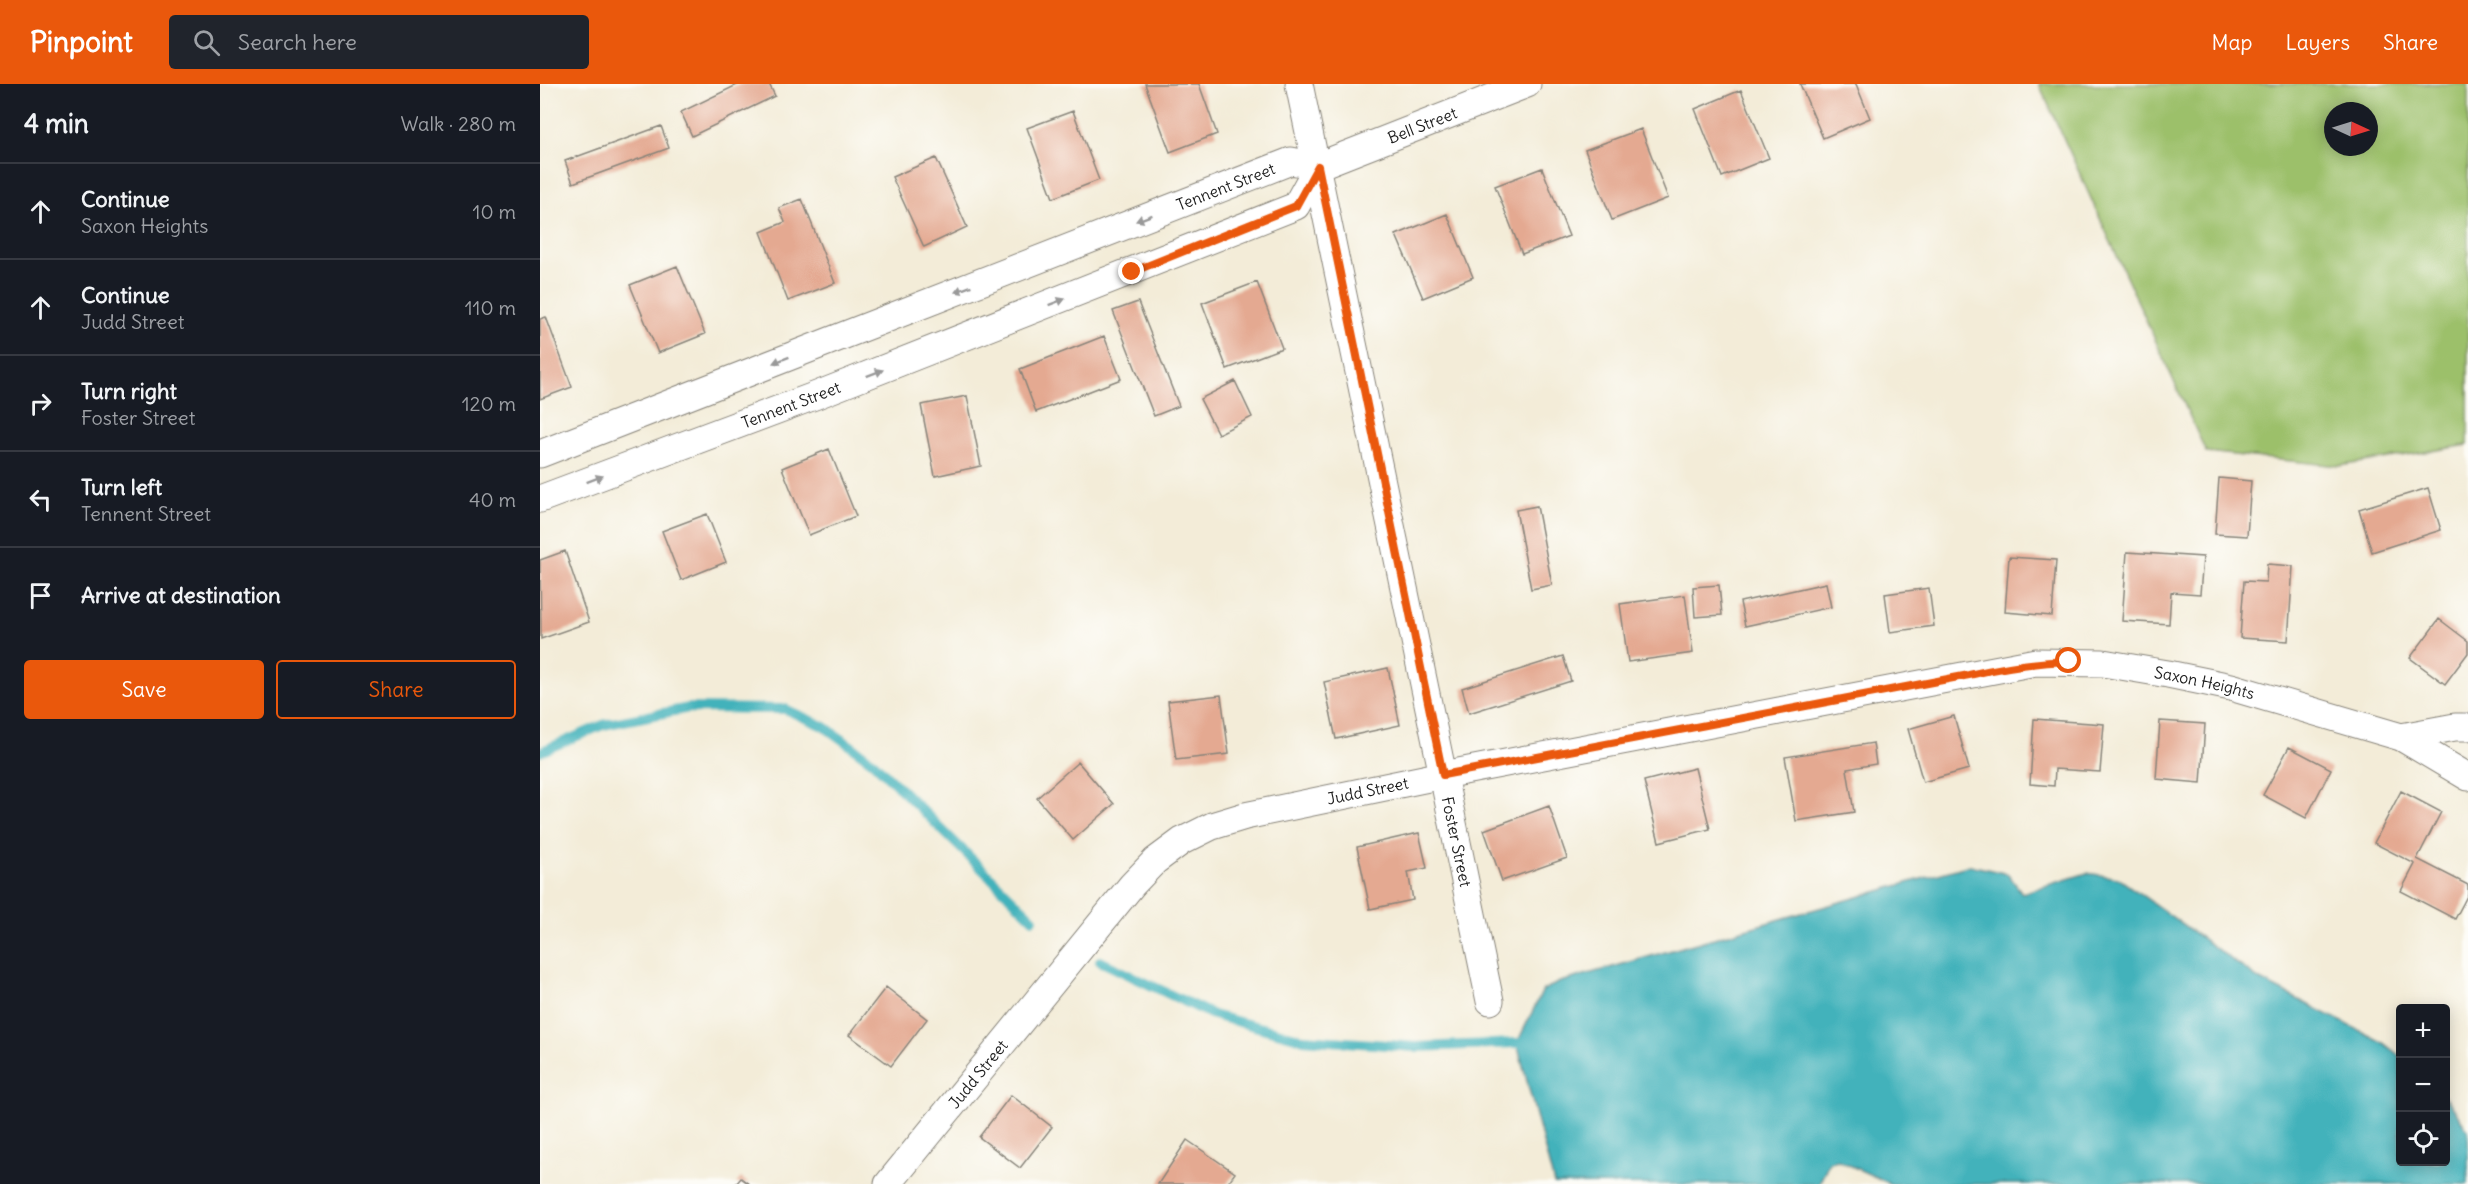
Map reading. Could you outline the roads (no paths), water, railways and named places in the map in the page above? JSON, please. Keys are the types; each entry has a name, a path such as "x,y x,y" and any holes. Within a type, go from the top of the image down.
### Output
{"street":[{"name":"Foster Street","path":"1299,84 1318,166 1490,1001"},
{"name":"Bell Street","path":"1318,166 1527,84"},
{"name":"Tennent Street","path":"540,454 1291,161 1318,166 1296,206 839,387 540,499"},
{"name":"Saxon Heights","path":"2002,667 2036,662 2103,663 2231,687 2401,737 2468,777"},
{"name":"Judd Street","path":"888,1184 1132,885 1155,861 1182,840 1212,825 1245,816 1443,775 2002,667"},
{"name":"Saxon Heights","path":"2401,737 2455,727 2468,727"}],"water":[{"path":"1970,865 2008,874 2022,893 2087,873 2118,878 2260,980 2382,1042 2396,1053 2396,1166 2450,1166 2450,1103 2468,1130 2468,1184 1891,1184 1838,1160 1829,1162 1819,1184 1554,1184 1517,1043 1543,990 1560,982"}],"waterway":[{"path":"540,752 603,725 689,708 785,709 825,727 873,762 1033,919"},
{"path":"1100,961 1213,1015 1303,1039 1416,1047 1517,1043"}]}
